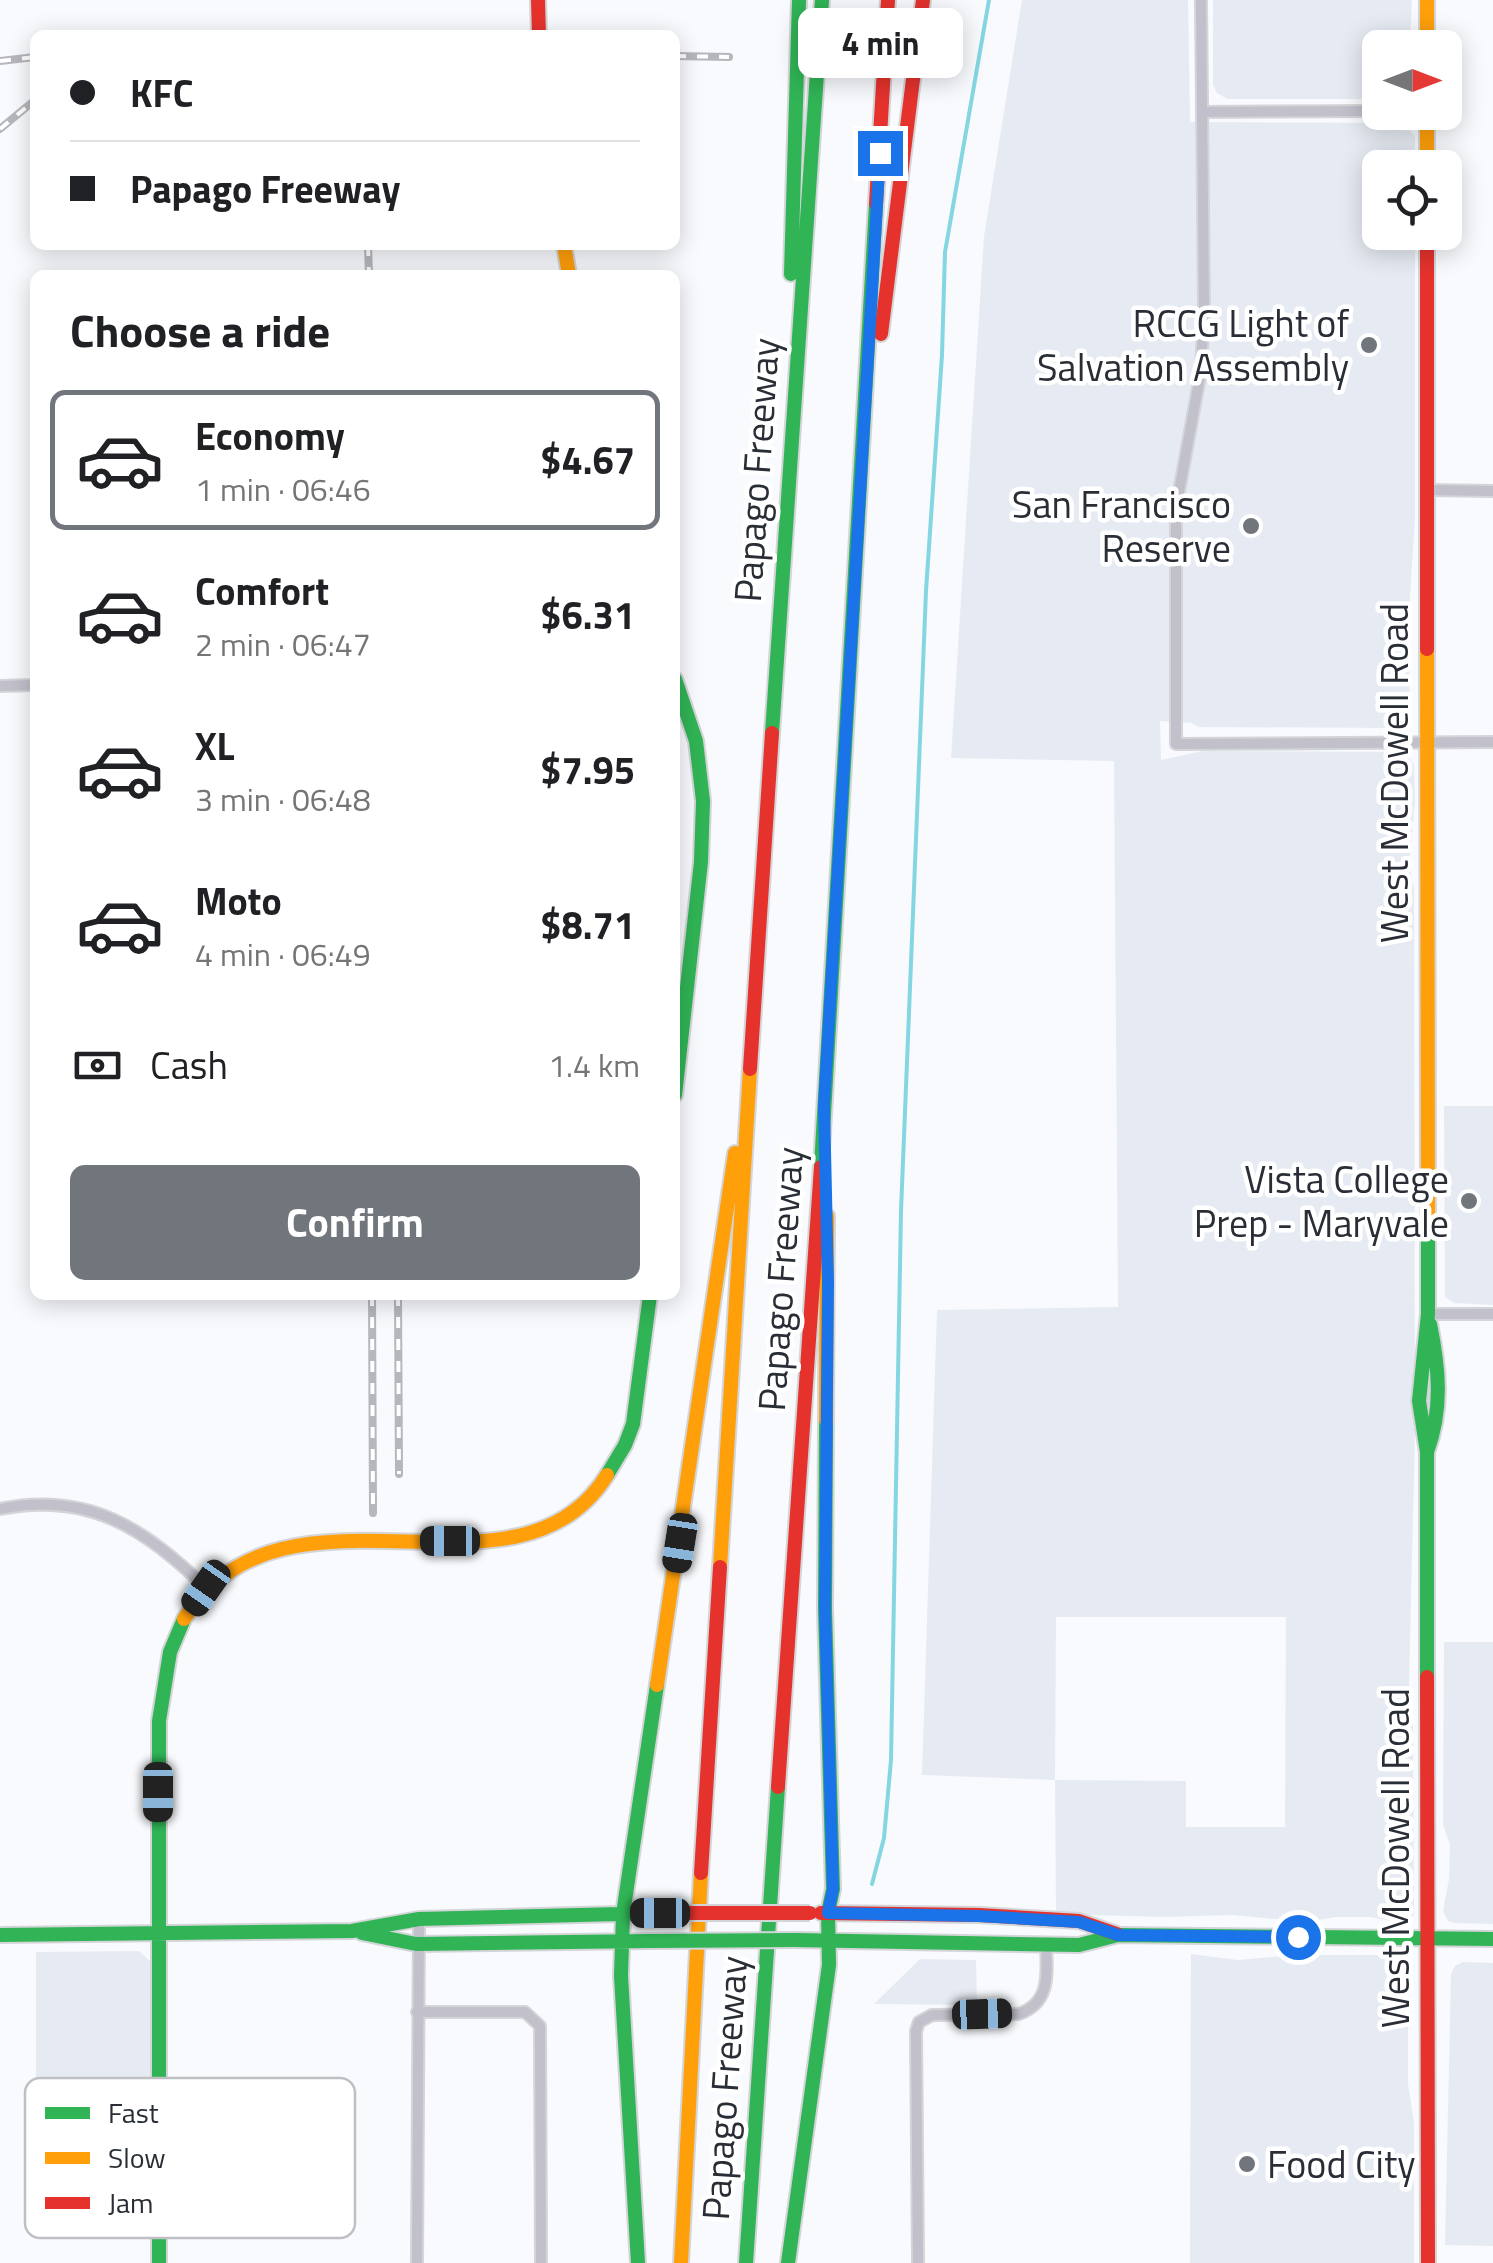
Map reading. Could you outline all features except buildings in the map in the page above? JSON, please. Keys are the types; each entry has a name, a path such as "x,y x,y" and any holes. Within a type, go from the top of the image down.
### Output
{"main road":[{"path":"538,0 539,30"},
{"path":"789,456 799,0"},
{"name":"Papago Freeway","path":"681,2263 752,1049 822,0"},
{"name":"Papago Freeway","path":"746,2263 824,1106 888,0"},
{"path":"864,458 924,0"},
{"path":"1427,0 1427,30"},
{"name":"West McDowell Road","path":"1427,250 1428,1314 1437,1358 1438,1429 1427,1452 1428,2263"},
{"path":"680,689 700,751 705,832 680,1051"},
{"path":"638,2263 624,2027 624,1914 752,1049"},
{"path":"788,2263 829,1965 826,1942 833,1889 824,1589 828,1282 824,1106"},
{"path":"159,2078 161,1676 177,1628 206,1588 252,1557 282,1547 307,1542 501,1540 536,1533 565,1516 594,1495 625,1445 637,1397 649,1300"},
{"path":"0,1934 352,1931 418,1919 828,1913 1079,1922 1118,1935"},
{"path":"1046,1945 1079,1922"},
{"path":"1079,1922 1079,1945"},
{"path":"352,1931 416,1944 810,1940 1079,1945 1118,1935 1493,1939"},
{"path":"160,2238 160,2263"}],"street":[{"path":"1201,0 1204,325 1201,370 1176,508 1176,744 1493,742"},
{"path":"1203,112 1362,112"},
{"path":"1426,490 1493,490"},
{"path":"0,686 30,685"},
{"path":"1428,1314 1493,1314"},
{"path":"0,1509 56,1505 94,1511 165,1549 206,1588"},
{"path":"416,2263 418,1919"},
{"path":"918,2263 919,2022 932,2015 1019,2014 1031,2009 1044,1993 1046,1945"},
{"path":"416,2012 526,2012 536,2020 540,2031 541,2263"}],"shaded area":[{"path":"1022,0 1188,0 1190,122 1362,123 1362,130 1409,130 1415,136 1415,150 1362,150 1362,250 1415,250 1415,519 1409,718 1395,728 1198,727 1192,723 1160,721 1161,760 1203,751 1397,752 1407,754 1414,765 1409,864 1414,887 1415,1433 1409,1684 1413,1721 1414,1915 1404,1923 1369,1917 1309,1922 1232,1915 1056,1914 1055,1780 922,1775 937,1310 1118,1307 1114,761 951,758 984,236","holes":["1056,1617 1286,1617 1285,1827 1186,1827 1186,1781 1055,1780"]},
{"path":"1213,0 1412,0 1411,30 1362,30 1362,99 1227,99 1213,85"},
{"name":"Vista College Prep - Maryvale","path":"1444,1106 1493,1106 1493,1305 1454,1303 1445,1297"},
{"path":"1444,1642 1493,1642 1493,1924 1454,1923 1448,1921 1443,1911 1450,1845 1443,1824"},
{"path":"139,1951 151,1962 150,2078 36,2078 36,1952"},
{"path":"1191,1954 1238,1960 1293,1955 1400,1955 1412,1961 1408,2084 1414,2122 1414,2263 1190,2263"},
{"path":"920,1959 976,1960 977,2005 874,2004"},
{"path":"1463,1962 1493,1963 1493,2246 1445,2245 1451,1974"}],"waterway":[{"path":"872,1884 884,1838 891,1760 901,1211 926,591 945,252 989,0"}],"railway":[{"path":"680,56 729,57"},
{"path":"0,61 30,58"},
{"path":"0,129 30,104"},
{"path":"368,250 369,270"},
{"path":"372,1300 373,1513"},
{"path":"398,1300 399,1474"}],"traffic: fast":[{"path":"791,274 799,0"},
{"path":"772,733 822,0"},
{"path":"821,1167 876,204"},
{"path":"680,694 696,741 703,801 701,862 680,1050"},
{"path":"1427,1677 1427,1452 1419,1401 1428,1314 1428,1212"},
{"path":"607,1475 633,1424 649,1300"},
{"path":"1427,1452 1438,1388 1430,1324"},
{"path":"788,2263 829,1965 828,1913 833,1889 825,1609 826,1420"},
{"path":"159,2078 159,1721 170,1652 184,1619"},
{"path":"638,2263 621,1976 623,1914 657,1685"},
{"path":"746,2263 778,1787"},
{"path":"0,1935 352,1931 419,1919 660,1913"},
{"path":"362,1933 416,1944 650,1941"},
{"path":"794,1940 1079,1945 1118,1935 1493,1939"},
{"path":"650,1941 794,1940"},
{"path":"159,2238 159,2263"}],"traffic: slow":[{"path":"1427,0 1427,30"},
{"path":"1427,130 1427,150"},
{"path":"565,250 568,270"},
{"path":"1427,649 1428,1212"},
{"path":"720,1567 750,1069"},
{"path":"657,1685 735,1153"},
{"path":"826,1420 827,1216"},
{"path":"184,1619 227,1573 280,1549 338,1541 460,1542 517,1536 567,1516 607,1475"},
{"path":"681,2263 701,1873"}],"traffic: jam":[{"path":"538,0 539,30"},
{"path":"876,204 888,0"},
{"path":"881,334 923,0"},
{"path":"1427,250 1427,649"},
{"path":"750,1069 772,733"},
{"path":"778,1787 821,1167"},
{"path":"701,1873 720,1567"},
{"path":"1427,1677 1428,2263"},
{"path":"660,1913 810,1913"},
{"path":"821,1913 1079,1921 1117,1934"}],"place":[{"name":"RCCG Light of Salvation Assembly","path":"1369,345"},
{"name":"San Francisco Reserve","path":"1251,526"},
{"name":"Vista College Prep - Maryvale","path":"1469,1201"},
{"name":"Food City","path":"1247,2164"}],"route":[{"path":"880,153 824,1106 828,1282 825,1609 833,1889 828,1913 1079,1922 1118,1935 1298,1937"}]}
